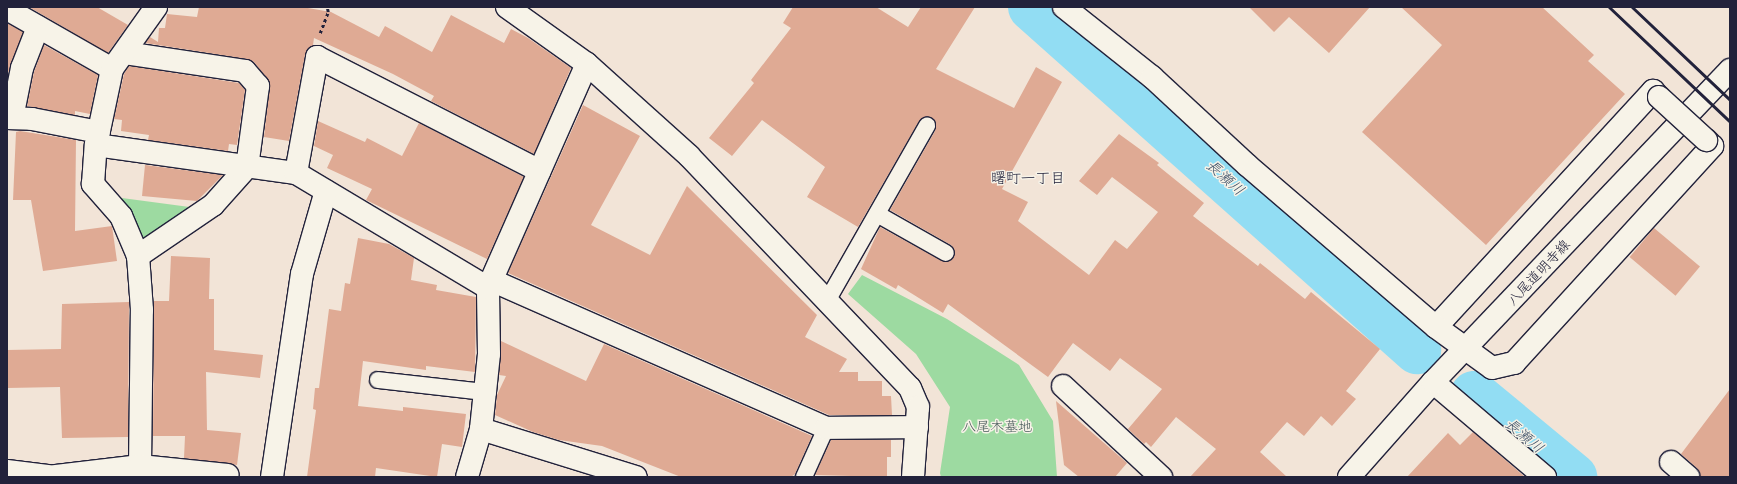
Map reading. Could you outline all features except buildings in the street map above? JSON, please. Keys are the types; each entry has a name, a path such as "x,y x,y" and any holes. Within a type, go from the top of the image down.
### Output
{"street":[{"path":"140,466 142,310 138,256 121,216 93,184 98,139 119,61 156,7"},
{"path":"507,7 587,64 689,156 910,388 918,408 913,477"},
{"path":"1064,7 1152,77 1247,165 1436,327 1492,368 1514,363 1712,146 1653,91 1436,327"},
{"path":"7,9 38,27 119,61 245,70 258,86 247,167 213,205 138,256"},
{"path":"38,27 22,68 10,118 32,119 98,139 247,167 296,173 490,284 826,428 917,427"},
{"path":"296,173 317,57 540,171"},
{"path":"467,477 481,429 489,354 490,284 587,64"},
{"name":"八尾道明寺線","path":"1349,477 1433,382 1730,70"},
{"path":"272,477 302,274 326,191"},
{"path":"1433,382 1545,477"},
{"path":"1064,386 1161,477"},
{"path":"481,429 636,477"},
{"path":"1671,462 1688,477"},
{"path":"7,472 56,476 140,466 228,475"}],"lane":[{"path":"827,301 927,126"},
{"path":"877,214 946,253"},
{"path":"378,380 485,392"},
{"path":"804,477 826,428"}],"green space":[{"path":"122,198 197,208 143,243 128,217"},
{"name":"八尾木墓地","path":"862,275 947,319 1019,365 1053,421 1057,477 941,477 940,473 950,407 916,354 848,294"}],"waterway":[{"name":"長瀬川","path":"1032,7 1417,350"},
{"name":"長瀬川","path":"1474,395 1573,477"}],"railway":[{"path":"1609,7 1730,122"},
{"path":"1632,7 1730,100"}],"district":[{"name":"曙町一丁目","path":"1028,179"}]}
